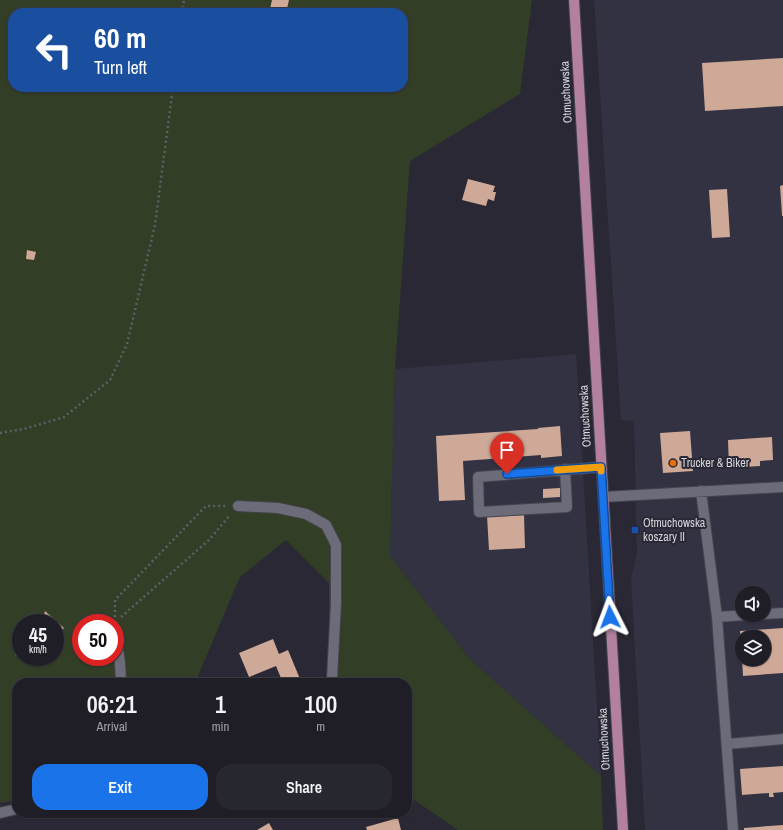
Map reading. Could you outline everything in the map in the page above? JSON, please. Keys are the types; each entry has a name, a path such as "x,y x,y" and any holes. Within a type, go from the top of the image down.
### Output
{"main road":[{"name":"Otmuchowska","path":"574,0 623,830"}],"street":[{"path":"565,470 567,507 479,512 478,477 601,467"},
{"path":"603,497 783,487"},
{"path":"701,491 717,617 728,744 733,830"},
{"path":"238,506 278,508 306,514 326,525 336,545 336,603 332,678"},
{"path":"771,614 783,613"},
{"path":"717,617 735,616"},
{"path":"120,666 121,678"},
{"path":"728,744 783,739"},
{"path":"0,812 12,810"}],"path":[{"path":"0,433 24,429 64,417 110,380 127,344 155,225 172,92"},
{"path":"114,614 115,600 206,506 238,506"},
{"path":"124,614 209,540 238,506"}],"shaded area":[{"path":"594,0 783,0 783,830 645,830 631,579 637,554 634,421 621,420"},
{"path":"576,354 601,776 470,659 390,556 395,369"}],"green space":[{"path":"0,0 532,0 520,94 410,161 395,369 390,556 470,659 601,776 603,830 458,830 412,798 412,678 329,678 329,583 286,540 240,577 197,678 12,678 12,801 0,803"}],"building":[{"path":"272,0 289,0 287,8 270,8"},
{"path":"783,58 783,106 705,111 702,63"},
{"path":"468,179 495,186 493,192 496,192 494,201 488,199 486,206 462,200"},
{"path":"783,185 783,216 782,216 780,186"},
{"path":"727,189 730,237 712,238 709,190"},
{"path":"27,250 36,252 34,260 26,259"},
{"path":"560,426 562,456 541,458 541,455 463,461 465,500 439,501 436,436 538,429"},
{"path":"690,431 693,471 663,473 660,433"},
{"path":"772,437 773,460 760,461 760,466 729,468 728,440"},
{"path":"560,488 560,497 543,498 543,489"},
{"path":"524,515 525,548 489,550 487,516"},
{"path":"783,628 783,673 743,676 742,666 771,666 771,630 754,630"},
{"path":"273,639 279,654 288,650 300,678 281,678 276,666 249,677 239,653"},
{"path":"783,766 783,792 773,793 774,797 769,797 769,793 742,795 740,769"},
{"path":"398,818 401,830 367,830 366,827"},
{"path":"269,823 273,830 257,830"},
{"path":"783,825 783,830 744,830 744,828"}],"slow traffic":[{"path":"557,470 601,467 601,471"}],"place":[{"name":"Trucker & Biker","path":"673,463"},
{"name":"Otmuchowska koszary II","path":"635,530"}],"route":[{"path":"507,474 601,467 610,617"}]}
